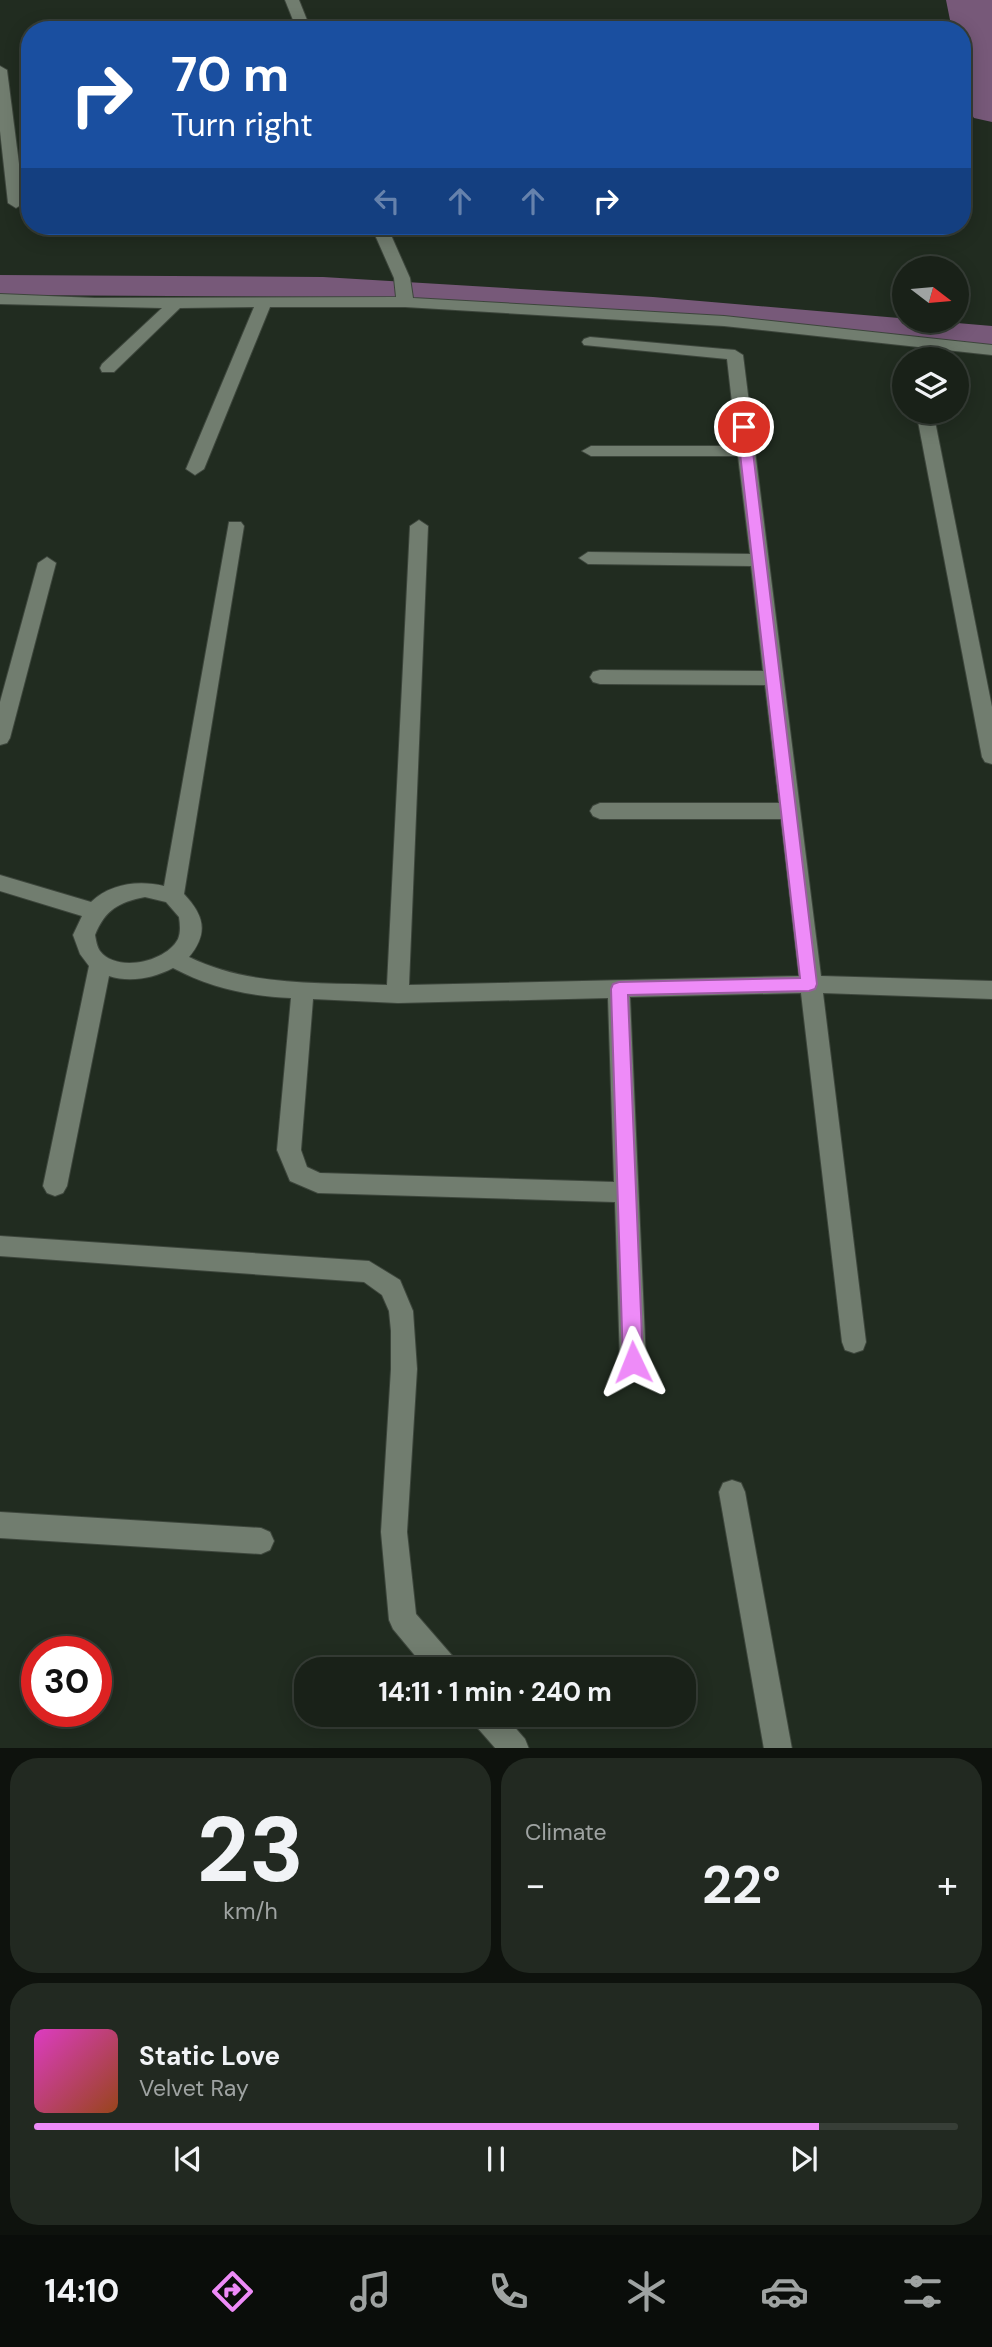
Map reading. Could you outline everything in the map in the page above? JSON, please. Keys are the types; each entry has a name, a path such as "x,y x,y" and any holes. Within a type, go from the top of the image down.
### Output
{"street":[{"path":"292,0 300,21"},
{"path":"0,70 16,203"},
{"path":"13,182 21,181"},
{"path":"383,235 402,278 404,300"},
{"path":"0,299 95,303 404,300 724,321 992,350"},
{"path":"108,368 177,302"},
{"path":"195,469 264,303"},
{"path":"590,342 735,355 854,1342"},
{"path":"927,424 992,757"},
{"path":"591,451 747,451"},
{"path":"173,896 235,526"},
{"path":"398,994 419,526"},
{"path":"588,558 760,560"},
{"path":"0,738 47,563"},
{"path":"600,677 773,678"},
{"path":"600,811 789,811"},
{"path":"0,883 93,912"},
{"path":"145,889 173,896 190,914 190,937 174,958 146,971 115,971 92,957 84,935 93,912 116,895 145,889"},
{"path":"174,958 206,975 251,987 398,994 809,984 992,990"},
{"path":"55,1186 101,962"},
{"path":"619,989 633,1362"},
{"path":"303,990 289,1150 298,1174 318,1183 627,1192"},
{"path":"0,1246 369,1272 391,1288 401,1311 404,1369 394,1532 403,1620 435,1657"},
{"path":"732,1492 778,1748"},
{"path":"0,1525 261,1541"},
{"path":"496,1727 515,1748"}],"waterway":[{"path":"969,0 992,107"},
{"path":"0,285 323,287 653,307 992,336"}],"route":[{"path":"633,1362 619,989 809,984 744,427"}]}
